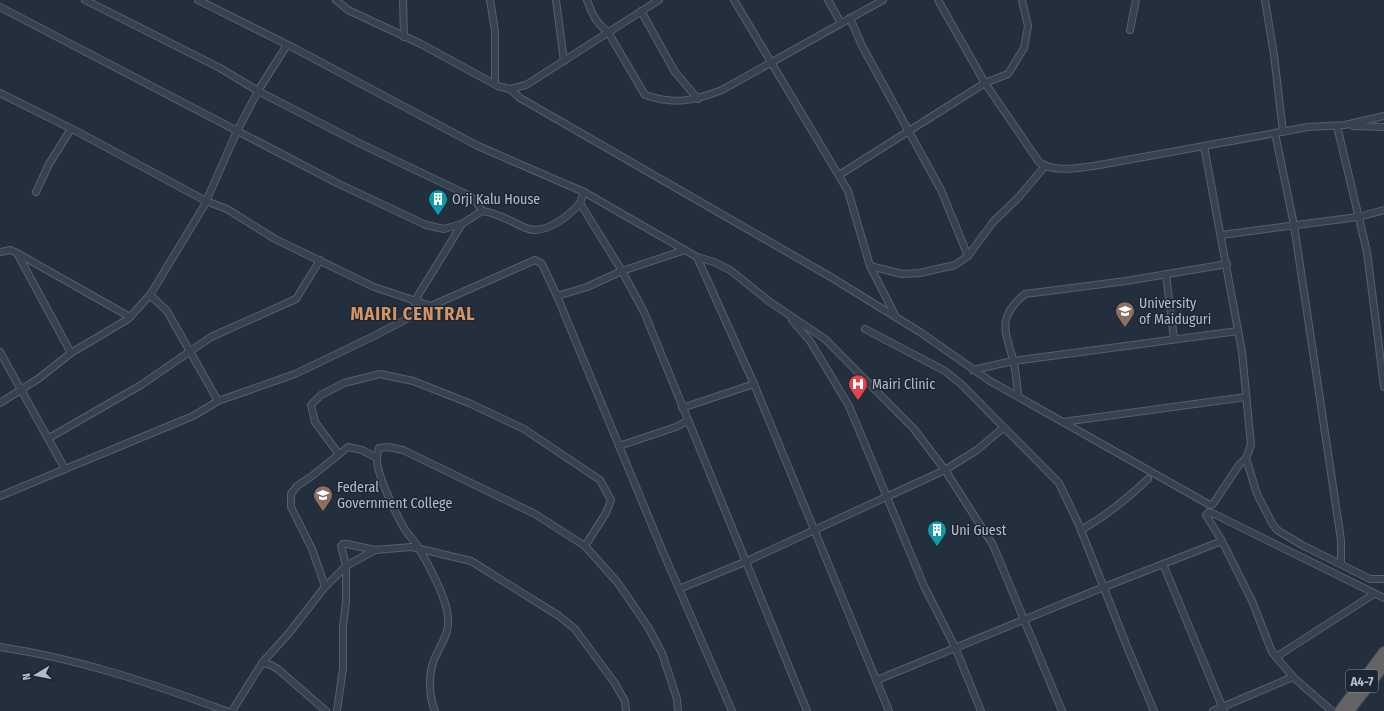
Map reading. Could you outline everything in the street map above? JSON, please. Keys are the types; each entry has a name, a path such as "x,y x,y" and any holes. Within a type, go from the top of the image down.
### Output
{"highway":[{"name":"A4-7","path":"1351,708 1384,652"},
{"name":"A4-7","path":"1340,711 1351,708 1384,665"}],"street":[{"path":"85,0 220,68 258,91 361,144 468,195 475,200 482,211"},
{"path":"198,0 287,45 478,146 584,192 685,250 730,270 787,314 825,339 914,429 945,470 993,545 1062,711"},
{"path":"336,0 348,10 404,36 495,84 510,89 520,98 829,276 896,318 973,370 1210,505 1246,458 1251,446 1242,352 1227,264 1204,146"},
{"path":"403,0 404,36"},
{"path":"490,0 495,31 495,84"},
{"path":"556,0 564,62"},
{"path":"587,0 592,15 598,25 608,32 645,95 668,101 683,102 698,99 722,90 883,0"},
{"path":"510,89 526,85 659,0"},
{"path":"734,0 852,199 855,218 870,266 896,318"},
{"path":"828,0 841,23"},
{"path":"938,0 985,83 1039,162 1045,166 1075,168 1308,127 1345,125 1384,116"},
{"path":"839,175 910,132 985,83 1008,74 1024,48 1028,26 1022,0"},
{"path":"1130,30 1136,0"},
{"path":"1265,0 1274,56 1283,132"},
{"path":"0,7 345,187 426,226 444,229 462,224 482,211 494,212 528,229 543,229 571,213 580,203 584,192"},
{"path":"640,11 675,72 698,99"},
{"path":"850,18 862,46 941,190 968,256"},
{"path":"0,403 38,379 71,353 130,317 150,295 206,201 237,131 258,91 287,45"},
{"path":"0,94 71,129 206,201 227,209 275,239 374,288 414,302 431,306"},
{"path":"1345,125 1384,127"},
{"path":"1337,126 1367,252 1383,362 1384,387"},
{"path":"36,192 49,164 71,129"},
{"path":"1275,133 1294,226 1340,540 1341,564"},
{"path":"870,266 902,274 920,273 947,268 968,256 993,222 1019,197 1045,166"},
{"path":"580,203 622,271 644,312 687,421 747,561 807,711"},
{"path":"1221,235 1358,217 1384,210"},
{"path":"414,302 462,224"},
{"path":"0,252 10,250 17,253 130,317"},
{"path":"557,296 587,287 622,271 642,266 685,250"},
{"path":"17,253 71,353"},
{"path":"697,256 754,384 889,711"},
{"path":"49,438 141,385 189,351 212,337 296,299 320,260"},
{"path":"1,493 65,469 192,416 218,401 295,374 374,336 431,306 535,260 542,264 557,296 679,589 732,711"},
{"path":"1018,396 1013,361 1005,334 1005,321 1013,304 1025,294 1227,264"},
{"path":"1166,274 1174,339"},
{"path":"150,295 167,311 218,401"},
{"path":"787,314 810,341 849,406 886,498 924,586 955,647 981,711"},
{"path":"865,329 945,371 961,384 1059,483 1081,530 1154,711"},
{"path":"973,370 1013,361 1238,331"},
{"path":"0,352 65,469"},
{"path":"338,453 315,422 311,405 321,395 344,382 380,374 413,381 468,403 524,429 600,480 611,500 606,513 585,546"},
{"path":"682,408 754,384"},
{"path":"1063,422 1246,397"},
{"path":"619,446 676,427 687,421"},
{"path":"679,589 747,561 945,470 977,450 1003,428"},
{"path":"325,586 312,549 291,507 291,494 297,486 312,476 338,453 348,447 362,450 377,458"},
{"path":"435,711 431,695 430,680 433,662 449,628 447,611 418,547 404,529 380,474 377,458 379,448 388,447 403,450 535,514 585,546 618,583 648,627 662,653 677,698 678,711"},
{"path":"1246,458 1258,494 1277,530 1302,545 1370,578 1384,579"},
{"path":"1081,530 1097,521 1131,495 1148,479"},
{"path":"1332,711 1293,677 1272,652 1252,601 1222,541 1206,515 1209,512 1384,598"},
{"path":"877,680 955,647 1222,541"},
{"path":"336,711 343,668 346,566 341,546 343,544 375,550 418,547 471,561 560,616 575,629 614,682 625,701 626,711"},
{"path":"232,711 262,663 325,586 346,566 375,550"},
{"path":"1164,564 1223,709"},
{"path":"1276,657 1374,594"},
{"path":"0,647 44,653 132,677 226,711"},
{"path":"262,663 271,665 279,670 326,711"},
{"path":"1213,711 1223,709 1293,677"}],"place":[{"name":"Orji Kalu House","path":"438,216"},
{"name":"University of Maiduguri","path":"1125,328"},
{"name":"Mairi Clinic","path":"858,401"},
{"name":"Federal Government College","path":"323,512"},
{"name":"Uni Guest","path":"937,547"}],"district":[{"name":"MAIRI CENTRAL","path":"413,314"}]}
